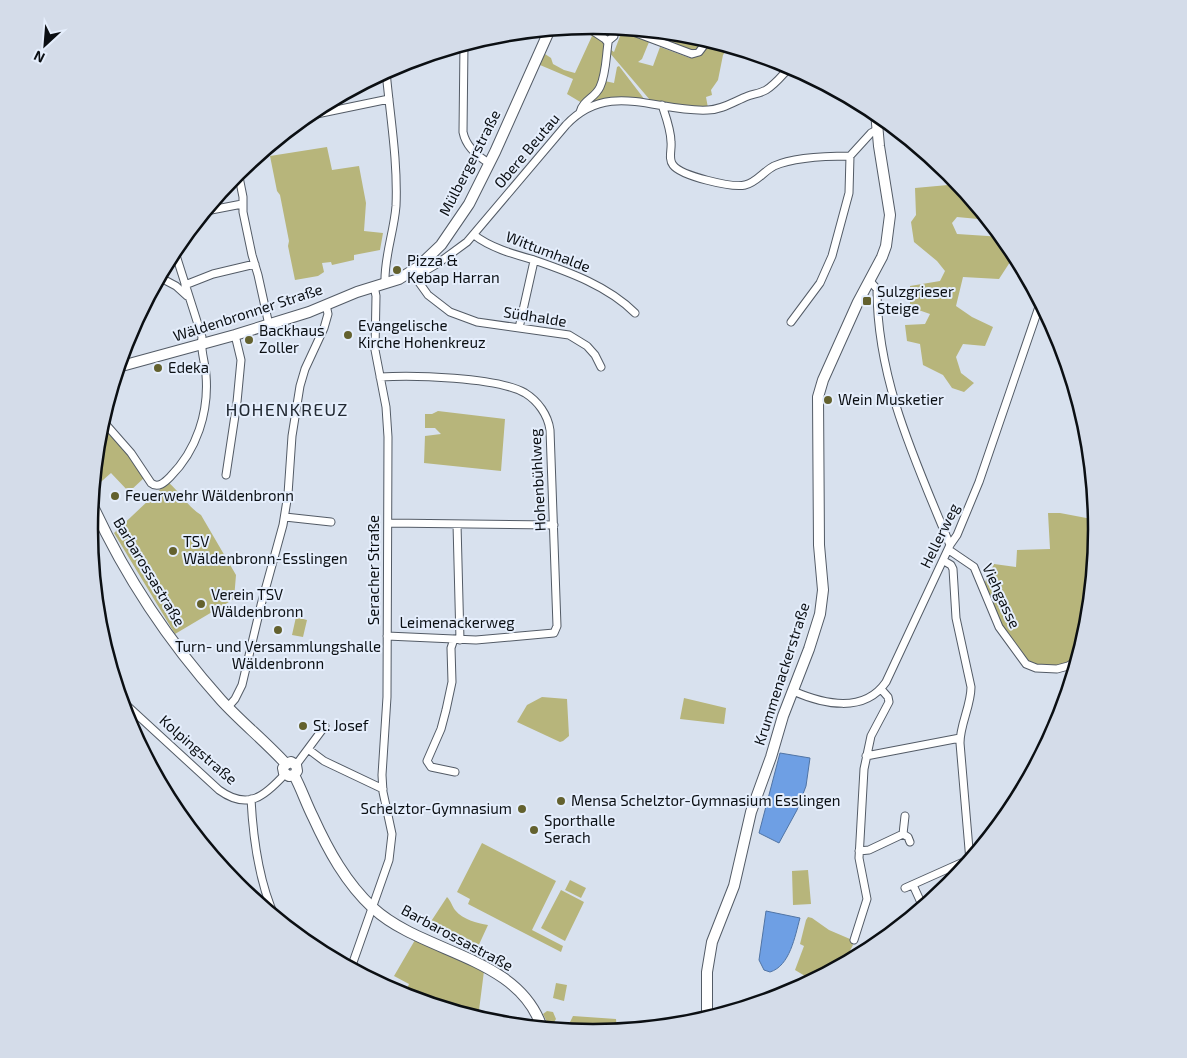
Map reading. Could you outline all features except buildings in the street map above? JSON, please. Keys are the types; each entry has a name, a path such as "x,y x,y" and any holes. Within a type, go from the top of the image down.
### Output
{"street":[{"path":"598,34 608,41"},
{"path":"580,112 583,104 599,89 608,41 614,35"},
{"name":"Mülbergerstraße","path":"385,283 413,274 446,239 469,204 547,36"},
{"path":"647,37 692,54 699,52 703,46"},
{"path":"464,51 462,122 464,136 474,152 489,163"},
{"name":"Obere Beutau","path":"413,274 420,275 454,253 474,235 566,125 580,112 612,100 629,100 695,110 719,108 767,89 785,72"},
{"path":"385,283 385,271 394,221 396,187 387,79"},
{"path":"326,112 388,99"},
{"path":"662,105 671,135 671,161 673,165 689,174 720,184 738,186 749,184 766,171 783,163 822,157 850,156"},
{"name":"Krummenackerstraße","path":"707,1011 707,972 712,942 734,886 751,812 783,716 817,627 822,596 819,545 819,392 851,318 884,252 890,219 877,123"},
{"path":"791,322 820,283 834,253 849,190 850,156 871,133 877,130"},
{"path":"239,183 243,212 269,325"},
{"path":"215,209 242,204"},
{"name":"Wittumhalde","path":"474,235 488,244 575,275 635,313"},
{"path":"109,428 127,447 151,483 157,486 168,479 182,463 200,427 205,405 206,382 200,345 202,336 178,261"},
{"path":"520,328 534,261"},
{"path":"185,285 213,274 255,264"},
{"path":"167,281 175,280 181,273"},
{"name":"Südhalde","path":"413,274 432,298 454,314 476,322 573,336 589,348 601,367"},
{"path":"869,280 877,289 878,313 886,365 899,420 950,547"},
{"path":"167,281 188,296"},
{"name":"Wäldenbronner Straße","path":"127,365 269,325 385,283"},
{"name":"Seracher Straße","path":"353,962 389,860 392,842 383,789 387,697 388,428 374,342 376,300 374,286"},
{"path":"228,707 236,699 241,688 285,517 291,444 300,386 304,369 327,317 326,305"},
{"name":"Hellerweg","path":"881,689 957,535 979,482 1037,309"},
{"path":"226,476 241,360 235,335"},
{"name":"Hohenbühlweg","path":"380,377 412,376 486,383 514,388 525,393 545,415 550,426 556,631"},
{"name":"Barbarossastraße","path":"98,517 156,618 176,646 228,707 290,769 319,831 337,864 351,884 373,907 390,920 418,937 477,963 503,978 526,998 536,1012 539,1021"},
{"path":"285,517 331,522"},
{"path":"388,523 554,525"},
{"path":"455,772 431,767 427,760 443,723 451,686 452,648 457,640 457,524"},
{"name":"Viehgasse","path":"950,547 974,567 998,627 1026,664 1036,668 1057,669 1069,665"},
{"path":"944,561 951,565 953,569 956,618 971,687 960,738 969,852"},
{"name":"Leimenackerweg","path":"387,636 457,640 549,635 556,631"},
{"path":"793,691 825,701 846,704 864,700 881,689 889,699 874,730 866,756 860,851 867,899 854,940"},
{"name":"Kolpingstraße","path":"133,711 222,792 236,798 251,799"},
{"path":"270,904 260,872 251,799 268,792 308,749 310,743 325,726"},
{"path":"866,756 960,738"},
{"path":"308,749 324,761 383,789"},
{"path":"903,834 905,816"},
{"path":"860,851 868,850 903,834"},
{"path":"903,834 908,837 910,842"},
{"path":"905,888 958,864"},
{"path":"913,885 920,901"}],"shaded area":[{"path":"588,34 593,34 604,42 605,49 600,80 614,83 617,67 619,66 645,100 587,106 567,94 573,79 540,65 545,54 551,58 553,64 575,73 592,36"},
{"path":"621,35 634,36 649,42 642,59 638,62 653,66 660,47 690,58 693,53 653,38 690,43 725,52 723,55 718,80 711,90 712,95 706,97 708,108 694,108 650,100 609,52 611,50 614,52"},
{"path":"327,147 332,170 359,166 366,203 364,231 383,233 380,250 354,255 354,260 332,265 331,262 322,263 324,272 318,276 295,280 280,195 277,191 270,156"},
{"path":"950,185 979,219 957,217 952,223 957,234 992,236 1010,262 999,279 963,277 956,306 972,317 993,327 985,346 963,344 956,357 961,373 974,383 964,392 952,388 943,375 923,365 920,344 907,341 905,325 925,324 930,314 910,307 910,286 940,281 945,271 937,261 914,242 911,222 916,215 915,188"},
{"path":"438,411 505,419 501,471 424,463 425,436 441,434 435,428 425,428 425,414 432,414"},
{"path":"108,430 145,477 129,492 111,473 100,482"},
{"name":"TSV Wäldenbronn-Esslingen","path":"168,482 201,515 236,575 234,599 175,634 114,533"},
{"path":"1048,513 1060,513 1089,518 1088,561 1085,594 1079,626 1070,663 1060,666 1029,663 1003,631 984,584 994,564 1016,567 1017,550 1050,549"},
{"path":"296,617 307,620 303,637 292,635"},
{"path":"542,697 567,699 569,736 563,741 560,742 517,722 527,705"},
{"path":"684,698 726,708 724,724 680,719"},
{"path":"482,843 556,881 532,930 563,946 561,952 468,904 470,899 457,892"},
{"path":"808,870 811,904 793,905 792,871"},
{"path":"570,880 586,888 581,898 565,890"},
{"path":"561,890 584,902 565,941 541,928"},
{"path":"447,897 455,910 466,919 488,925 476,951 445,938 447,935 435,929 432,931 428,929 428,926"},
{"path":"808,917 812,918 829,930 850,939 853,945 849,953 806,976 795,970 804,946 800,944"},
{"path":"415,940 484,971 479,1010 407,988 409,984 394,976"},
{"path":"556,983 567,985 564,1001 553,998"},
{"path":"547,1011 553,1012 556,1019 554,1022 547,1022 543,1014"},
{"path":"573,1016 616,1019 616,1023 594,1024 569,1023"}],"water":[{"path":"780,753 810,758 806,786 797,810 779,843 759,833"},
{"path":"766,911 800,918 794,941 787,957 777,969 770,972 764,970 759,960"}],"place":[{"name":"Pizza & Kebap Harran","path":"397,270"},
{"name":"Sulzgrieser Steige","path":"867,301"},
{"name":"Evangelische Kirche Hohenkreuz","path":"348,335"},
{"name":"Backhaus Zoller","path":"249,340"},
{"name":"Edeka","path":"158,368"},
{"name":"Wein Musketier","path":"828,400"},
{"name":"Feuerwehr Wäldenbronn","path":"115,496"},
{"name":"TSV Wäldenbronn-Esslingen","path":"173,551"},
{"name":"Verein TSV Wäldenbronn","path":"201,604"},
{"name":"Turn- und Versammlungshalle Wäldenbronn","path":"278,630"},
{"name":"St. Josef","path":"303,726"},
{"name":"Mensa Schelztor-Gymnasium Esslingen","path":"561,801"},
{"name":"Schelztor-Gymnasium","path":"522,809"},
{"name":"Sporthalle Serach","path":"534,830"}],"district":[{"name":"HOHENKREUZ","path":"287,410"}]}
